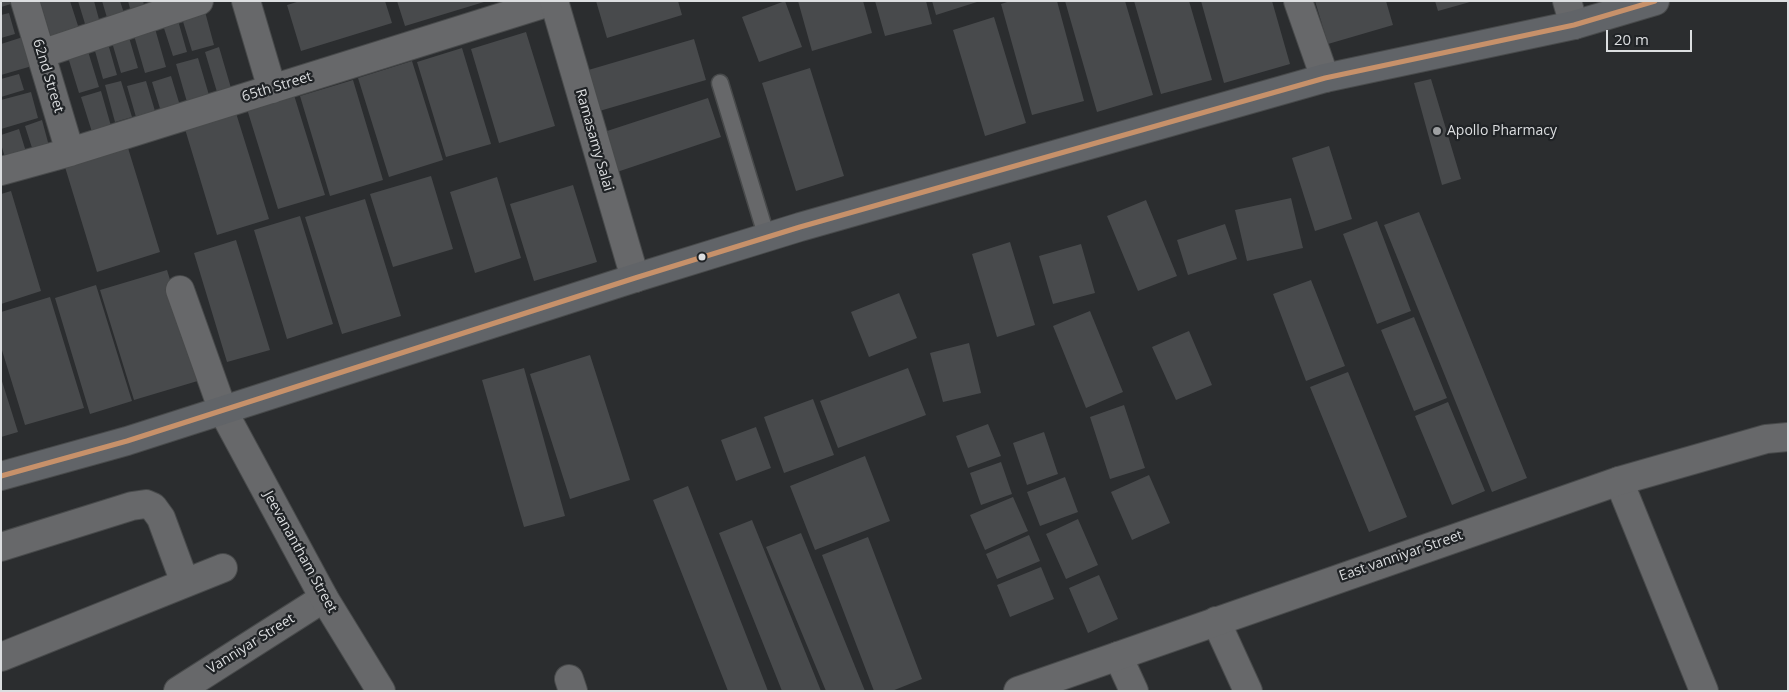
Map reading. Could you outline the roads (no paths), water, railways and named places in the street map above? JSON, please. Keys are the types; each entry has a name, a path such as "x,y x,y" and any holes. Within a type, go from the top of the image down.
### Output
{"main road":[{"path":"1,476 127,441 635,278 767,238 1325,78 1570,13 1655,1"}],"street":[{"name":"62nd Street","path":"25,1 70,152"},
{"path":"41,54 199,1"},
{"path":"246,1 272,88"},
{"name":"65th Street","path":"1,171 70,152 553,1"},
{"name":"Ramasamy Salai","path":"553,1 635,278"},
{"path":"1298,1 1325,78"},
{"name":"Jeevanantham Street","path":"180,290 223,411 324,598 381,691"},
{"name":"East vanniyar Street","path":"1018,691 1216,620 1619,481 1766,439 1788,437"},
{"path":"1619,481 1704,691"},
{"path":"1,548 132,506 146,504 153,507 161,518 185,583"},
{"path":"1,657 223,568"},
{"name":"Vanniyar Street","path":"178,691 324,598"},
{"path":"1216,620 1248,691"},
{"path":"1118,656 1134,691"}],"lane":[{"path":"720,83 767,238"}],"place":[{"name":"Apollo Pharmacy","path":"1437,131"}]}
